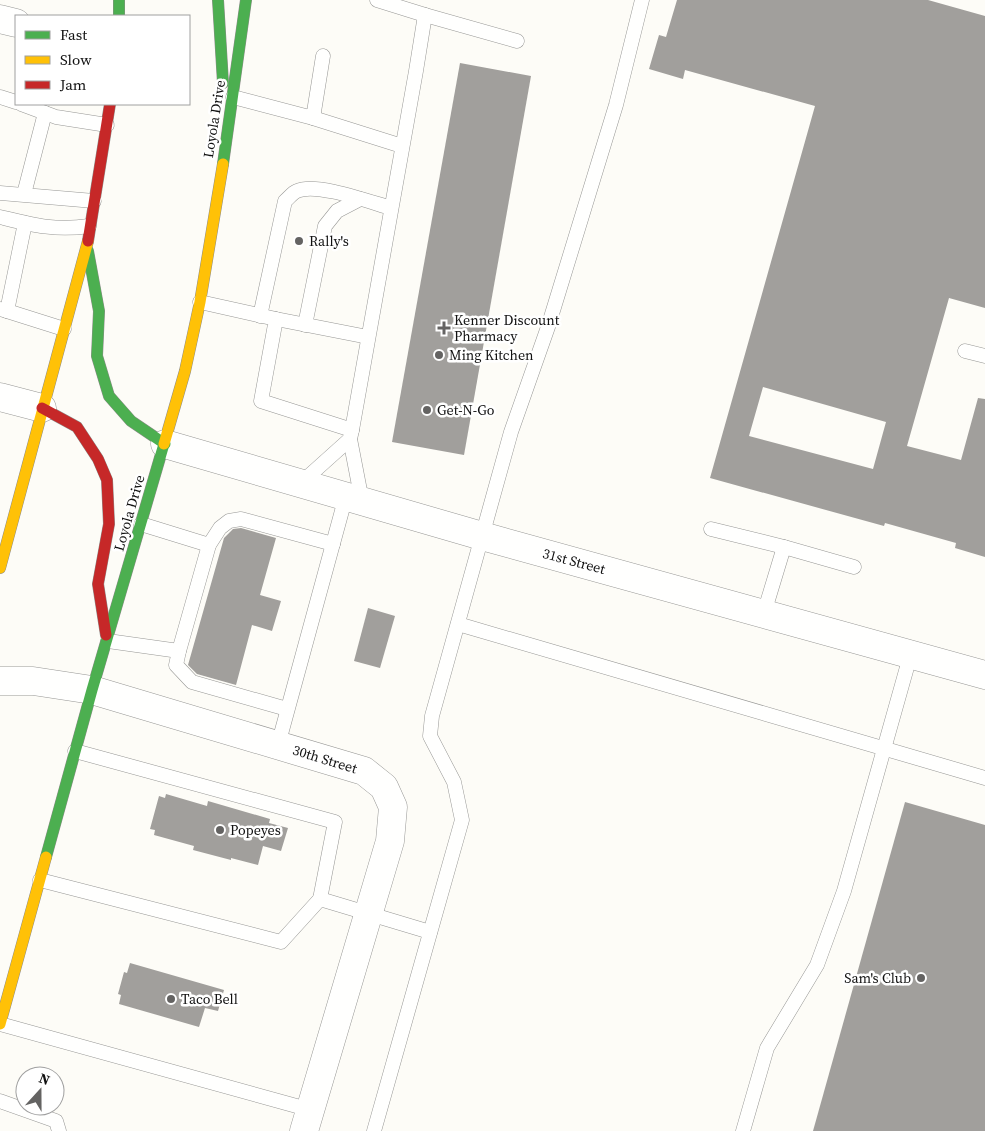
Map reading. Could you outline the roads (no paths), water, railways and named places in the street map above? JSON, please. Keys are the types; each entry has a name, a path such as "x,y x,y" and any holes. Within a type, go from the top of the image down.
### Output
{"main road":[{"path":"118,15 120,0"},
{"path":"218,0 227,140"},
{"name":"Loyola Drive","path":"0,1024 92,690 108,641 185,371 200,302 227,140 246,0"},
{"path":"0,568 87,245 110,105"},
{"path":"87,245 99,311 97,356 109,396 131,421 165,444"},
{"path":"42,408 77,427 98,459 107,480 108,524 98,584 108,641"}],"street":[{"path":"0,19 15,23"},
{"path":"0,397 42,408"},
{"name":"31st Street","path":"165,444 482,536 985,675"},
{"name":"30th Street","path":"0,681 33,681 92,690 364,771 384,787 393,807 390,842 307,1120"}],"lane":[{"path":"377,0 518,41"},
{"path":"374,1131 462,820 454,782 430,736 432,716 511,432 548,327 616,105 642,0"},
{"path":"278,745 333,544 354,499 351,434 425,15"},
{"path":"313,118 323,56"},
{"path":"0,97 15,101"},
{"path":"233,97 313,118 402,146"},
{"path":"26,105 56,117 107,125"},
{"path":"24,194 45,113"},
{"path":"260,316 285,202 295,191 308,188 392,208"},
{"path":"0,193 94,201"},
{"path":"305,325 325,226 337,211 360,199"},
{"path":"0,217 44,227 90,226"},
{"path":"25,223 4,310 64,329"},
{"path":"200,302 276,320 368,337"},
{"path":"276,320 260,401 351,434"},
{"path":"965,351 985,356"},
{"path":"301,483 351,434"},
{"path":"287,710 192,682 176,665 179,651 209,544 220,528 229,521 241,519 333,544"},
{"path":"141,524 209,544"},
{"path":"711,529 854,567"},
{"path":"764,613 784,547"},
{"path":"458,624 985,778"},
{"path":"108,641 179,651"},
{"path":"743,1131 767,1048 817,966 844,891 911,654"},
{"path":"40,880 281,942 320,899 335,822 75,751"},
{"path":"320,899 430,932"},
{"path":"0,1024 307,1120"},
{"path":"0,1101 56,1121 59,1131"}],"place":[{"name":"Rally's","path":"299,241"},
{"name":"Kenner Discount Pharmacy","path":"444,328"},
{"name":"Ming Kitchen","path":"439,355"},
{"name":"Get-N-Go","path":"427,410"},
{"name":"Popeyes","path":"220,830"},
{"name":"Sam's Club","path":"921,978"},
{"name":"Taco Bell","path":"171,999"}]}
